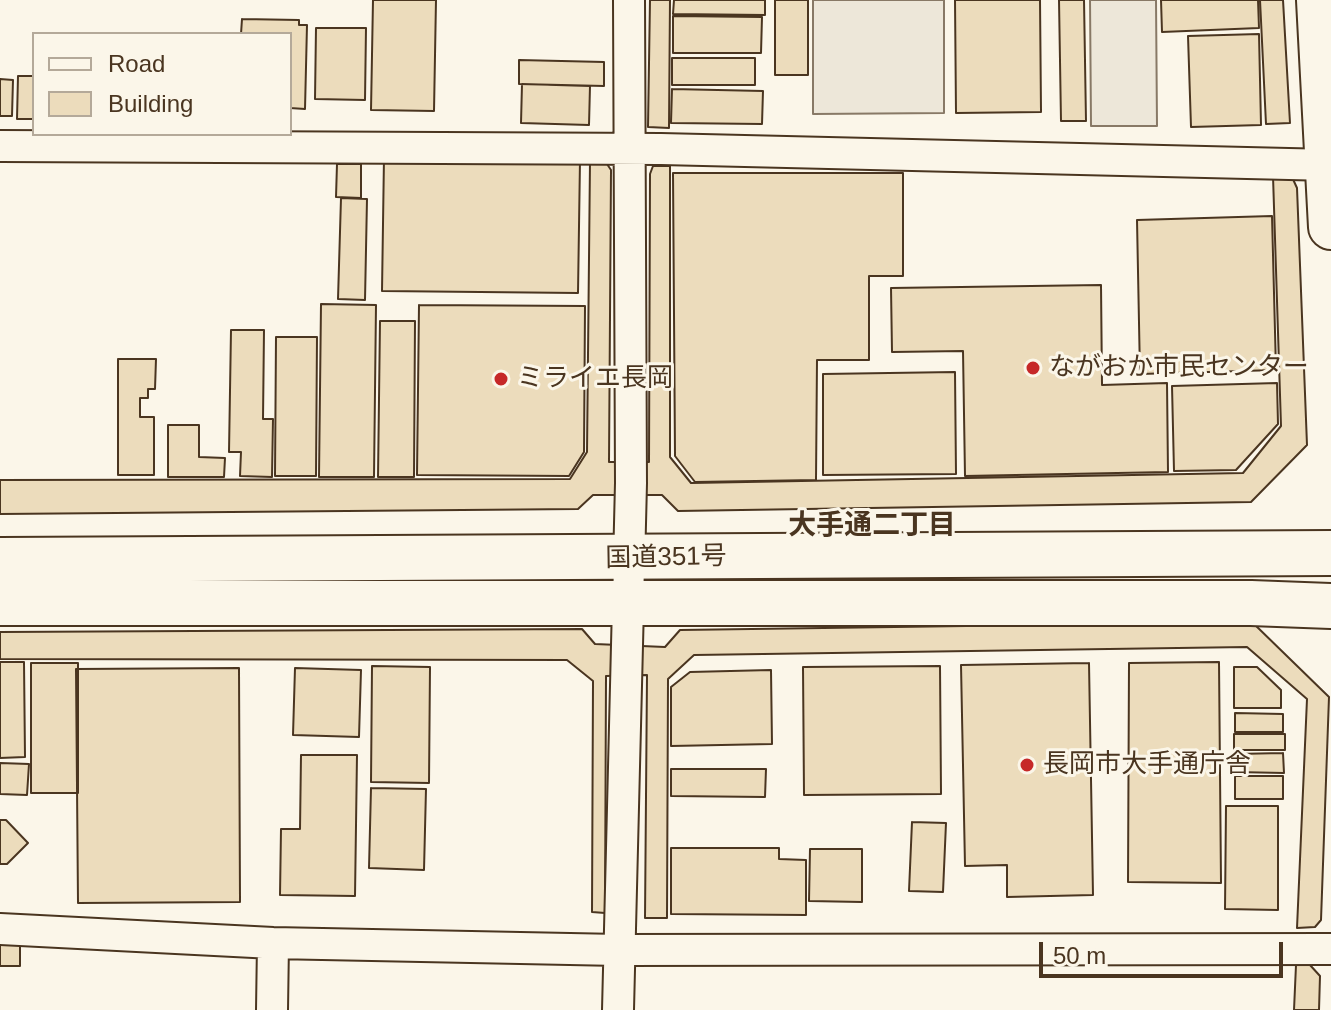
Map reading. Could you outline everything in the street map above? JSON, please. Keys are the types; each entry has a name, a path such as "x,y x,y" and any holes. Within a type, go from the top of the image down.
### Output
{"highway":[{"path":"1319,0 1331,227"},
{"name":"国道351号","path":"0,560 1331,553"},
{"name":"国道351号","path":"0,603 1251,603 1331,606"}],"street":[{"path":"618,1010 629,603 629,0"},
{"path":"0,146 630,150 1330,165"},
{"path":"0,929 273,943 619,950 1331,949"},
{"path":"272,1010 273,943"}],"shaded area":[{"path":"813,0 944,0 944,113 813,114"},
{"path":"1090,0 1156,0 1157,126 1091,126"}],"building":[{"path":"373,0 436,0 434,111 371,110"},
{"path":"650,0 670,0 669,128 648,127"},
{"path":"674,0 765,0 765,15 673,14"},
{"path":"775,0 808,0 808,75 775,75"},
{"path":"955,0 1040,0 1041,112 956,113"},
{"path":"1059,0 1084,0 1086,121 1061,121"},
{"path":"1161,0 1258,0 1259,28 1162,32"},
{"path":"1260,0 1283,0 1290,123 1266,124"},
{"path":"673,16 762,17 761,53 673,53"},
{"path":"242,19 299,20 299,25 307,25 305,109 292,108 292,32 241,32"},
{"path":"316,28 366,28 365,100 315,99"},
{"path":"1259,34 1261,125 1191,127 1188,36"},
{"path":"672,58 755,58 755,85 672,85"},
{"path":"519,60 604,62 604,86 519,84"},
{"path":"18,76 32,76 32,119 17,119"},
{"path":"0,79 13,80 12,116 0,116"},
{"path":"522,84 590,86 589,125 521,123"},
{"path":"672,89 763,91 762,124 671,123"},
{"path":"384,157 580,160 578,293 382,291"},
{"path":"590,161 605,161 611,170 609,462 649,462 650,174 653,166 670,166 670,457 691,483 1243,473 1281,426 1273,176 1292,177 1297,188 1307,445 1251,502 678,511 662,495 593,495 578,509 0,514 0,480 570,479 587,452"},
{"path":"337,164 361,164 361,198 336,197"},
{"path":"673,173 903,173 903,276 869,276 869,360 817,360 816,480 695,482 675,456"},
{"path":"341,198 367,199 365,300 338,299"},
{"path":"1272,216 1276,370 1140,374 1137,220"},
{"name":"ながおか市民センター","path":"1101,285 1102,385 1167,383 1168,472 965,476 963,351 892,352 891,288"},
{"path":"321,304 376,305 374,477 319,477"},
{"name":"ミライエ長岡","path":"419,305 585,306 584,452 569,476 417,475"},
{"path":"380,321 415,321 414,477 378,477"},
{"path":"231,330 264,330 263,419 273,419 272,477 240,476 241,452 229,452"},
{"path":"276,337 317,337 316,476 275,476"},
{"path":"118,359 156,359 155,389 148,389 148,398 140,398 140,417 154,417 154,475 118,475"},
{"path":"955,372 956,474 823,475 823,374"},
{"path":"1277,383 1278,424 1236,470 1174,471 1172,386"},
{"path":"168,425 199,425 199,457 225,458 224,477 168,477"},
{"path":"1252,622 1329,697 1321,920 1315,927 1297,928 1307,699 1247,647 694,655 668,679 667,918 645,918 647,675 606,676 605,913 592,912 593,681 567,660 0,659 0,632 582,629 595,644 665,647 680,630"},
{"path":"0,662 24,662 25,757 0,758"},
{"path":"1219,662 1221,883 1128,882 1129,663"},
{"path":"31,663 78,663 78,793 31,793"},
{"name":"長岡市大手通庁舎","path":"1089,663 1093,895 1007,897 1007,865 965,866 961,665"},
{"path":"372,666 430,667 429,783 371,782"},
{"path":"940,666 941,794 804,795 803,667"},
{"path":"1234,667 1257,667 1281,690 1281,708 1234,708"},
{"path":"239,668 240,902 78,903 76,669"},
{"path":"295,668 361,670 359,737 293,735"},
{"path":"771,670 772,744 671,746 671,687 690,672"},
{"path":"1235,713 1283,714 1283,732 1235,732"},
{"path":"1234,734 1285,734 1285,750 1234,750"},
{"path":"1283,753 1284,773 1235,772 1235,754"},
{"path":"301,755 357,755 355,896 280,895 281,829 300,829"},
{"path":"0,763 29,764 27,795 0,794"},
{"path":"671,769 766,769 765,797 671,796"},
{"path":"1235,776 1283,776 1283,799 1235,799"},
{"path":"371,788 426,789 424,870 369,868"},
{"path":"1226,806 1278,806 1278,910 1225,909"},
{"path":"0,820 6,820 28,843 7,864 0,864"},
{"path":"912,822 946,823 943,892 909,891"},
{"path":"671,848 779,848 779,859 806,860 806,915 671,914"},
{"path":"810,849 862,849 862,902 809,901"},
{"path":"0,934 20,935 20,966 0,966"},
{"path":"1296,965 1310,965 1320,976 1319,1010 1294,1010"}],"place":[{"name":"ながおか市民センター","path":"1033,368"},
{"name":"ミライエ長岡","path":"501,379"},
{"name":"長岡市大手通庁舎","path":"1027,765"}],"district":[{"name":"大手通二丁目","path":"872,526"}]}
